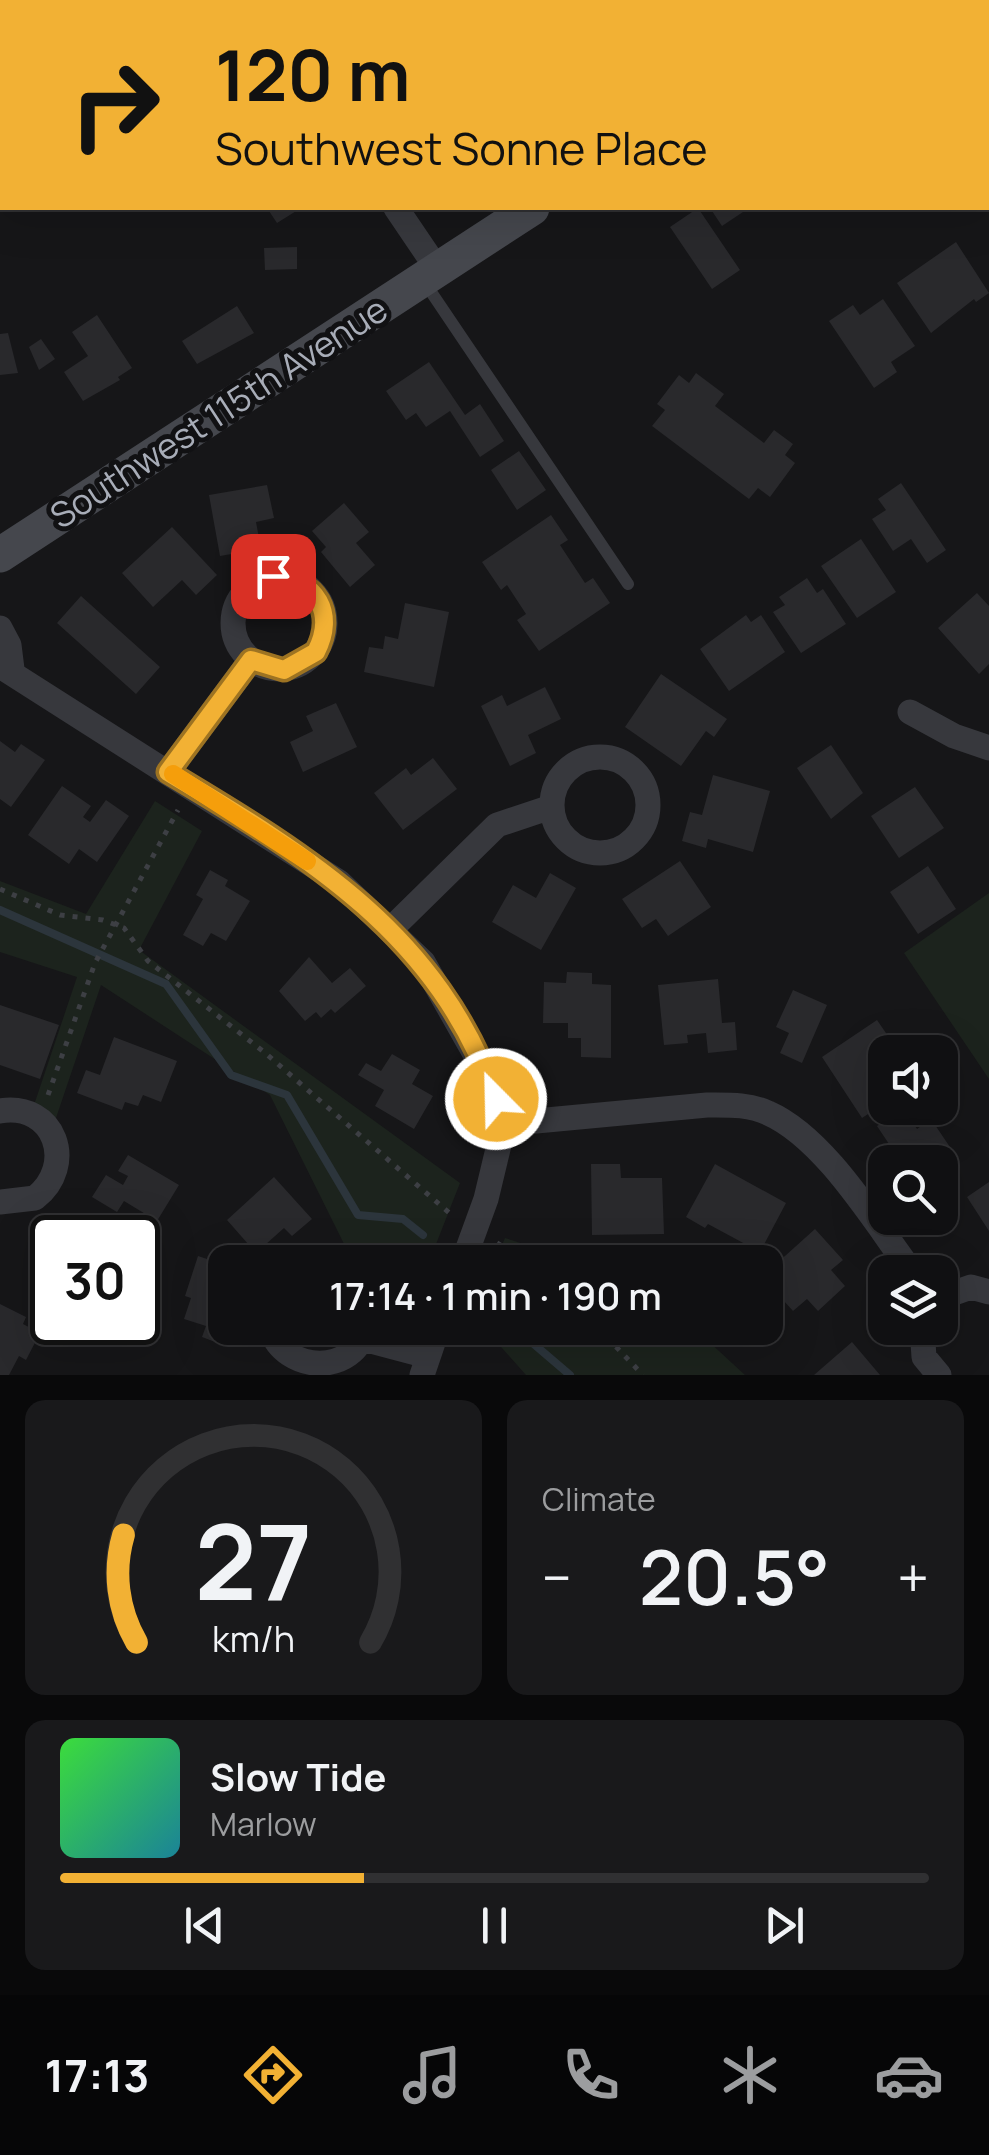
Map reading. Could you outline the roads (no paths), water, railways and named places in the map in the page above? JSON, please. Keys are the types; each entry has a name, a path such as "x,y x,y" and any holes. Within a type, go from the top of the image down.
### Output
{"street":[{"path":"397,210 430,275"},
{"name":"Southwest 115th Avenue","path":"0,555 529,210"},
{"path":"0,628 9,645 6,668 340,882 392,928 422,962 448,1001 487,1075 504,1124 470,1245"},
{"path":"168,772 251,660"},
{"path":"910,712 954,736 989,748"},
{"path":"392,928 497,825 551,807"},
{"path":"504,1124 707,1105 738,1105 767,1112 814,1148 899,1255"},
{"path":"0,1111 34,1114 52,1130 60,1155 57,1172 36,1198 22,1203 0,1202"},
{"path":"958,1291 970,1287 989,1292"},
{"path":"276,1345 292,1362 313,1369 347,1360 356,1345"},
{"path":"386,1345 424,1366"},
{"path":"923,1345 924,1357 939,1375"}],"lane":[{"path":"430,275 628,584"}],"waterway":[{"path":"0,910 166,984 231,1075 287,1095 358,1215 403,1219 423,1235"},
{"path":"535,1345 570,1375"}]}
